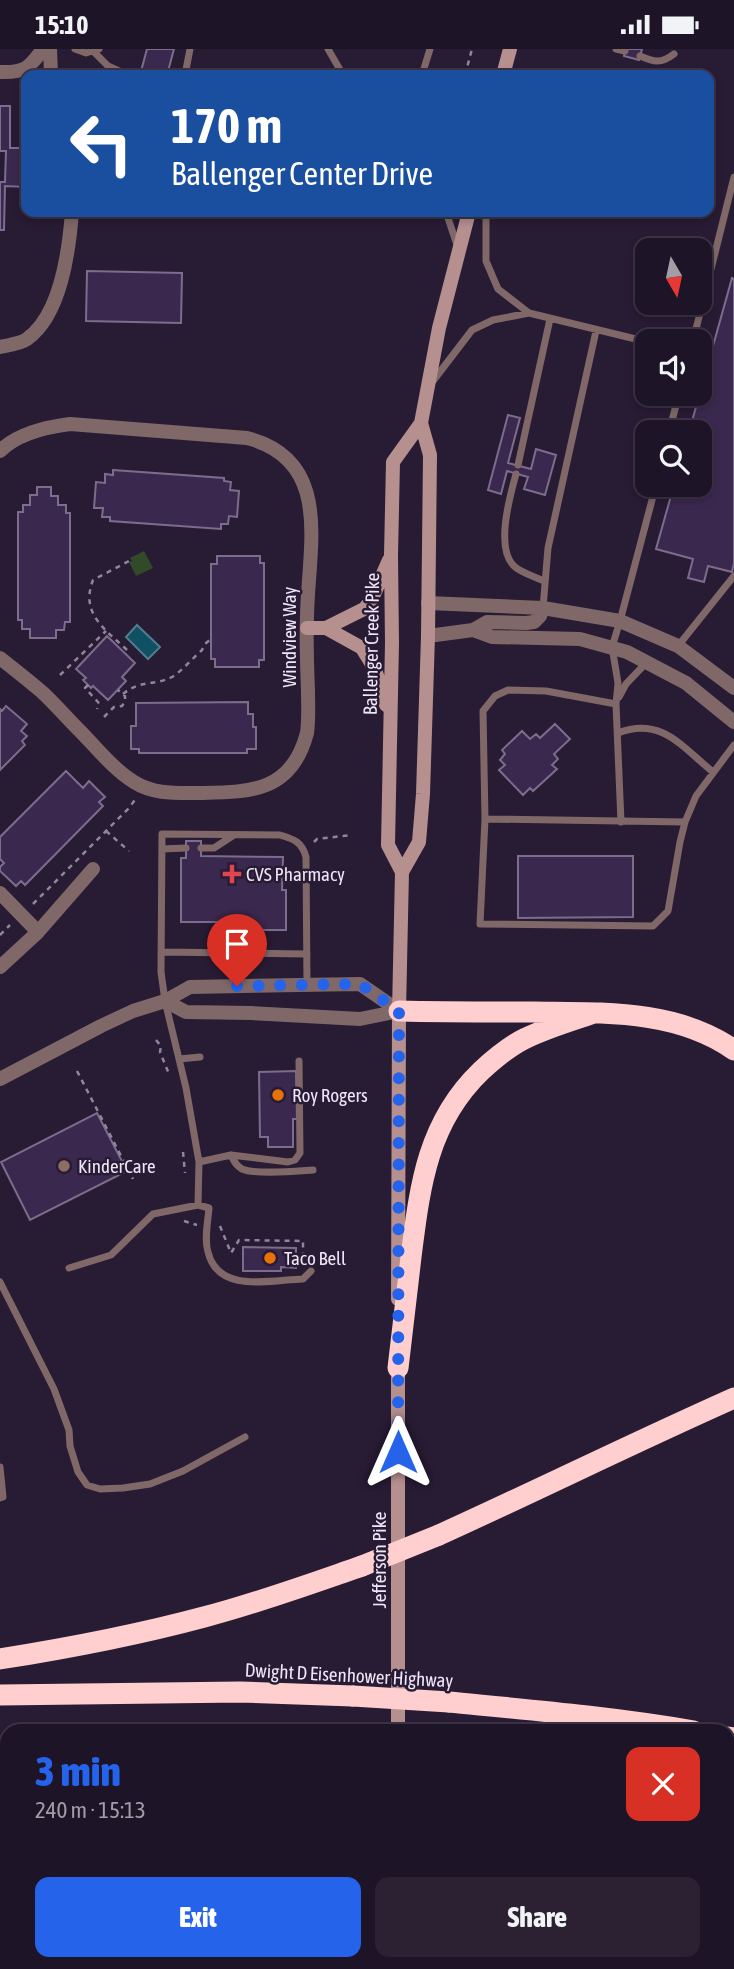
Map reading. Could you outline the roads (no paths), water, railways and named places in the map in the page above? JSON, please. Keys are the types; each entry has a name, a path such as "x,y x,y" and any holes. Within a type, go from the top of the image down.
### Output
{"highway":[{"path":"399,1011 594,1013 649,1017 690,1027 734,1050"},
{"path":"398,1368 419,1193 427,1159 439,1128 454,1101 496,1058 522,1040 594,1013"},
{"path":"639,1440 734,1383"},
{"path":"0,1659 61,1650 204,1618 362,1566 439,1535 734,1398"},
{"name":"Dwight D Eisenhower Highway","path":"0,1695 240,1692 353,1696 449,1702 656,1724"}],"main road":[{"path":"504,70 510,49"},
{"name":"Ballenger Creek Pike","path":"402,872 388,845 393,462 421,423 439,328 468,217"},
{"name":"Ballenger Creek Pike","path":"399,1011 402,872 419,842 423,794 430,455 421,423"},
{"path":"307,628 326,628 353,617 364,609 371,601 391,555"},
{"path":"326,628 362,648 375,669 390,717"},
{"name":"Jefferson Pike","path":"398,1724 399,1011"}],"street":[{"path":"22,70 30,67 43,49"},
{"path":"50,49 51,70"},
{"path":"0,72 21,71"},
{"path":"0,347 26,340 50,315 60,288 72,217"},
{"name":"Windview Way","path":"0,451 15,439 43,429 70,424 247,438 268,445 288,458 295,467 309,501 311,516 307,628 309,725 305,742 293,764 281,777 258,789 241,793 169,793 150,790 136,784 120,771 42,692 0,658"},
{"path":"428,603 543,608 620,621 678,646 734,688"},
{"path":"428,636 473,630 487,622 534,622 543,608"},
{"path":"473,630 492,637 580,639 627,652 686,683 734,722"},
{"path":"0,967 38,932 93,869"},
{"path":"0,893 38,932"},
{"path":"0,1079 101,1026 165,1001 190,988 360,984 399,1011"},
{"path":"165,1001 186,1012 360,1019 399,1011"}],"lane":[{"path":"75,49 86,53 96,50 108,66 117,70"},
{"path":"186,70 190,49"},
{"path":"330,50 340,70"},
{"path":"423,70 427,50"},
{"path":"640,56 659,62 674,54"},
{"path":"696,329 734,177"},
{"path":"448,217 459,251"},
{"path":"486,217 486,261 498,289 529,313 635,339"},
{"path":"428,387 472,330 493,320 529,313"},
{"path":"544,581 514,566 505,550 505,536 509,501 550,319"},
{"path":"543,608 548,548 596,331"},
{"path":"621,822 616,704 618,683 612,647 653,497"},
{"path":"678,646 734,576"},
{"path":"616,704 626,684 646,663"},
{"path":"616,704 546,691 508,690 495,696 483,711 485,818 480,924 653,926 668,911 685,823 696,796 734,745"},
{"path":"618,733 640,726 654,728 666,734 713,772"},
{"path":"485,818 685,823"},
{"path":"198,1205 199,1162 161,972 162,834 280,835 297,840 306,857 307,985"},
{"path":"201,848 214,848 234,835"},
{"path":"162,849 186,848"},
{"path":"161,952 307,954"},
{"path":"179,1059 200,1057"},
{"path":"199,1162 231,1155 288,1162 295,1160 300,1153 299,1061"},
{"path":"231,1155 243,1170 313,1170"},
{"path":"69,1268 111,1255 153,1214 198,1205 209,1207 207,1249 212,1265 224,1277 240,1282 303,1279 311,1271"},
{"path":"0,1282 54,1389 69,1430 70,1446 78,1472 87,1485 100,1489 123,1489 150,1484 183,1471 245,1437"},
{"path":"0,1467 3,1497 0,1497"}],"water":[{"path":"137,625 160,647 148,659 126,637"}],"place":[{"name":"CVS Pharmacy","path":"232,874"},
{"name":"Roy Rogers","path":"278,1095"},
{"name":"KinderCare","path":"64,1166"},
{"name":"Taco Bell","path":"270,1258"}]}
